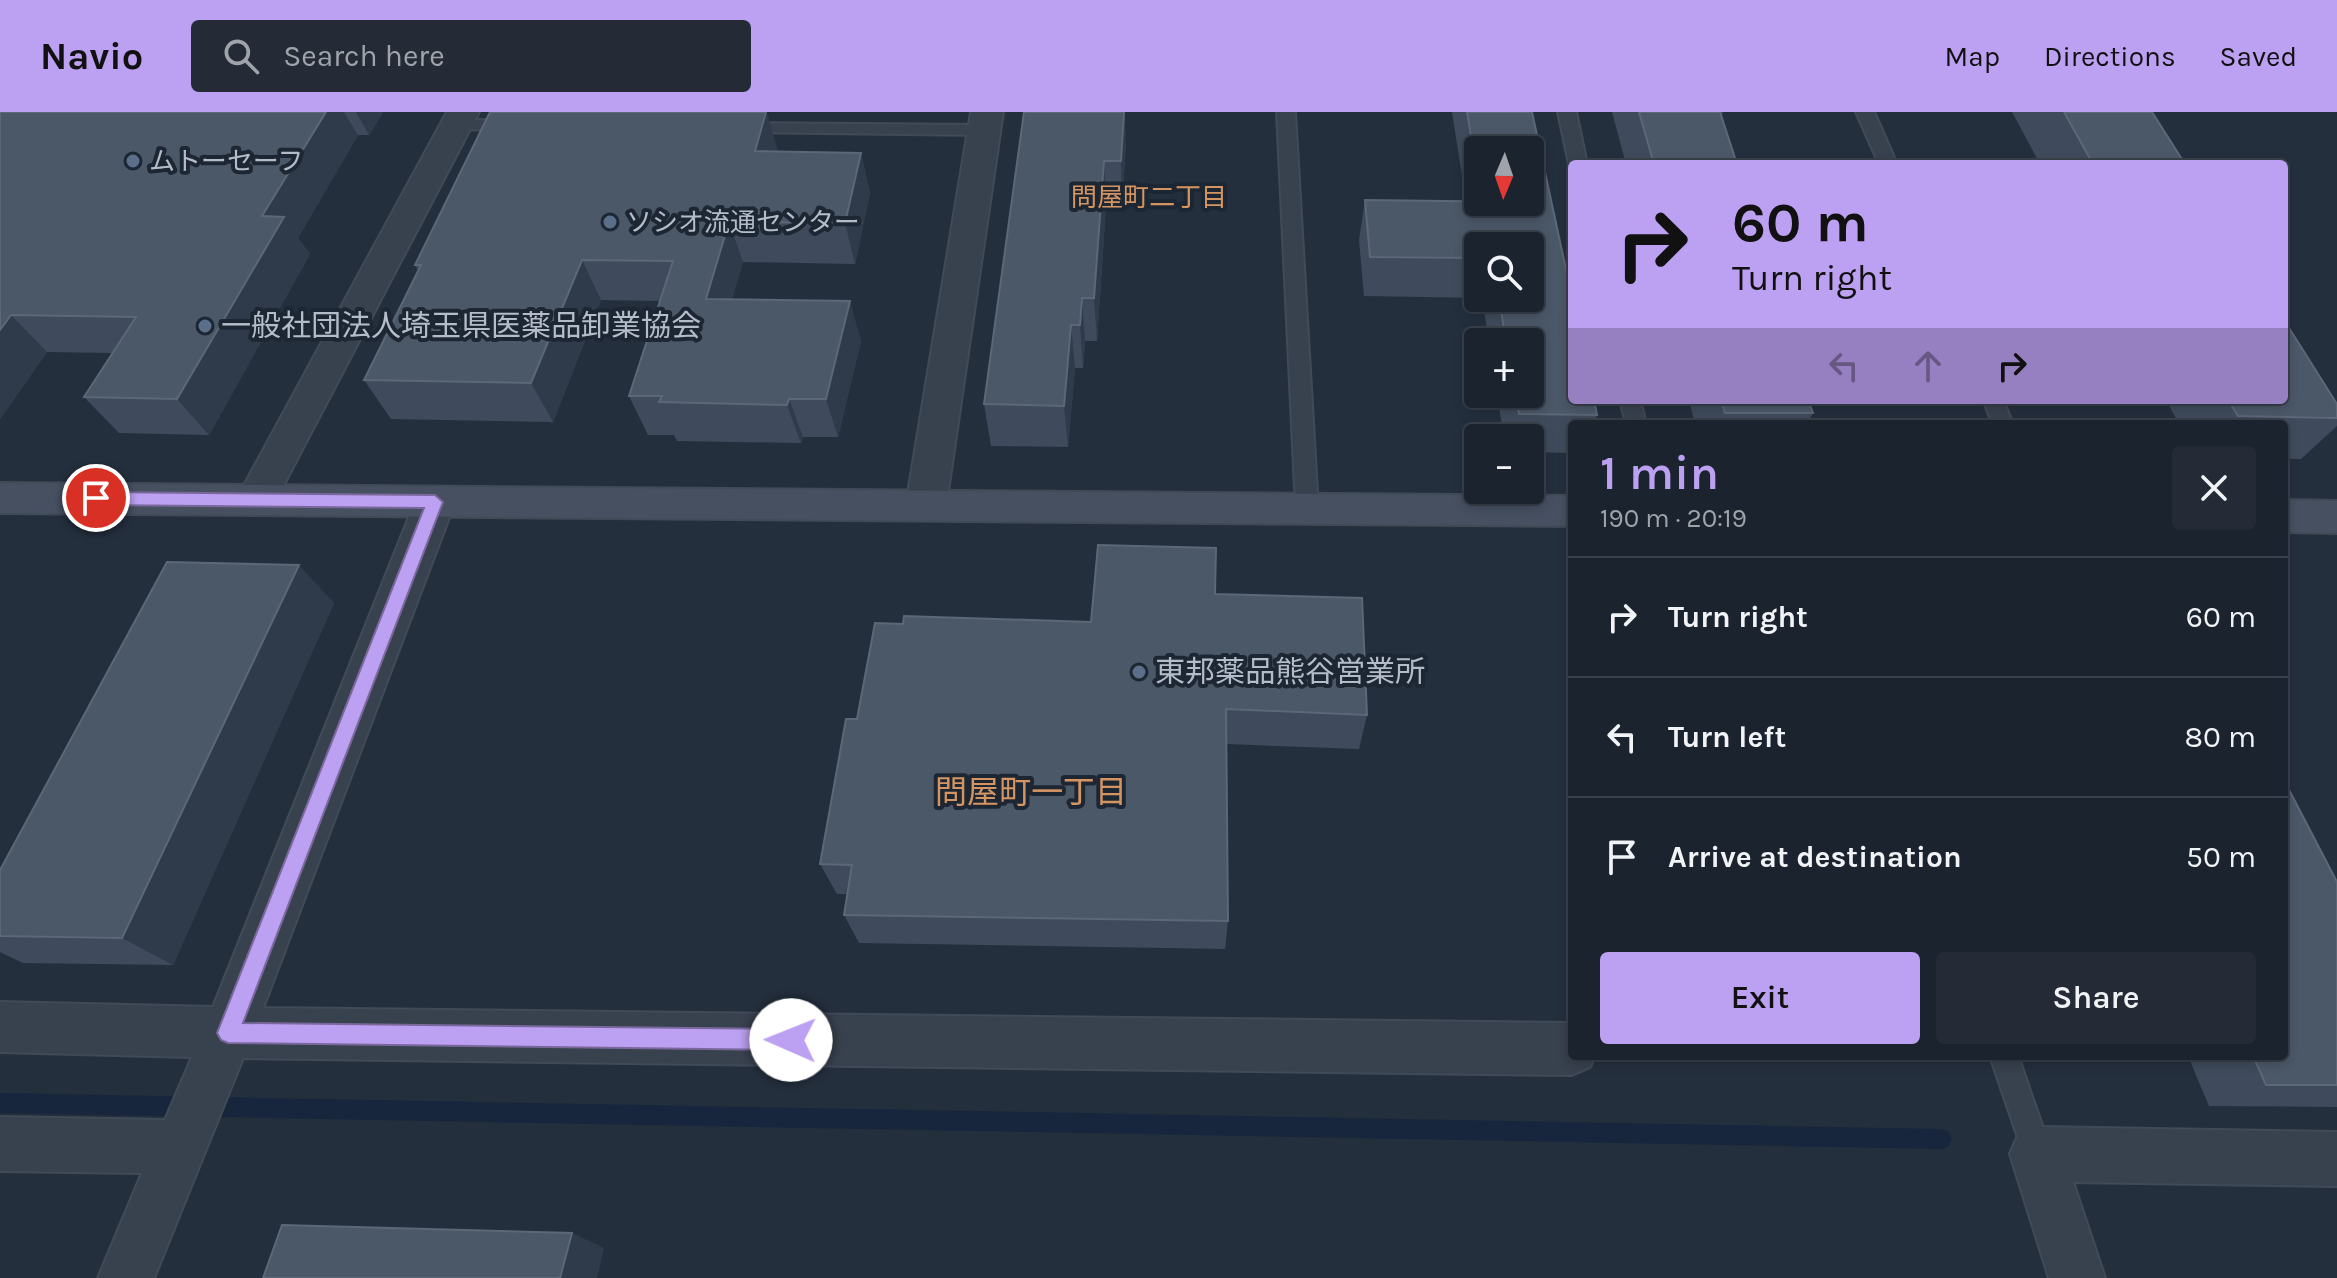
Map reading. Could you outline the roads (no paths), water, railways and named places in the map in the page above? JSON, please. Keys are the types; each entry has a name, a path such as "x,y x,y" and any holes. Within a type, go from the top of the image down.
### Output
{"street":[{"path":"256,500 460,118"},
{"path":"926,505 986,121"},
{"path":"0,498 1568,511"},
{"path":"126,1278 228,1033 435,502"},
{"path":"2288,516 2337,517"},
{"path":"0,1027 228,1033 1568,1049"},
{"path":"0,1144 180,1147"},
{"path":"2077,1278 2037,1154 2337,1159"}],"lane":[{"path":"1286,112 1307,509"},
{"path":"1567,112 1577,160"},
{"path":"1865,112 1886,160"},
{"path":"460,118 536,126"},
{"path":"727,128 986,121"},
{"path":"2005,1060 2037,1154"}],"waterway":[{"path":"0,1103 1942,1139"}],"place":[{"name":"ムトーセーフ","path":"133,161"},
{"name":"ソシオ流通センター","path":"610,222"},
{"name":"一般社団法人埼玉県医薬品卸業協会","path":"205,326"},
{"name":"東邦薬品熊谷営業所","path":"1139,672"}],"district":[{"name":"問屋町二丁目","path":"1149,197"},
{"name":"問屋町一丁目","path":"1031,792"}]}
